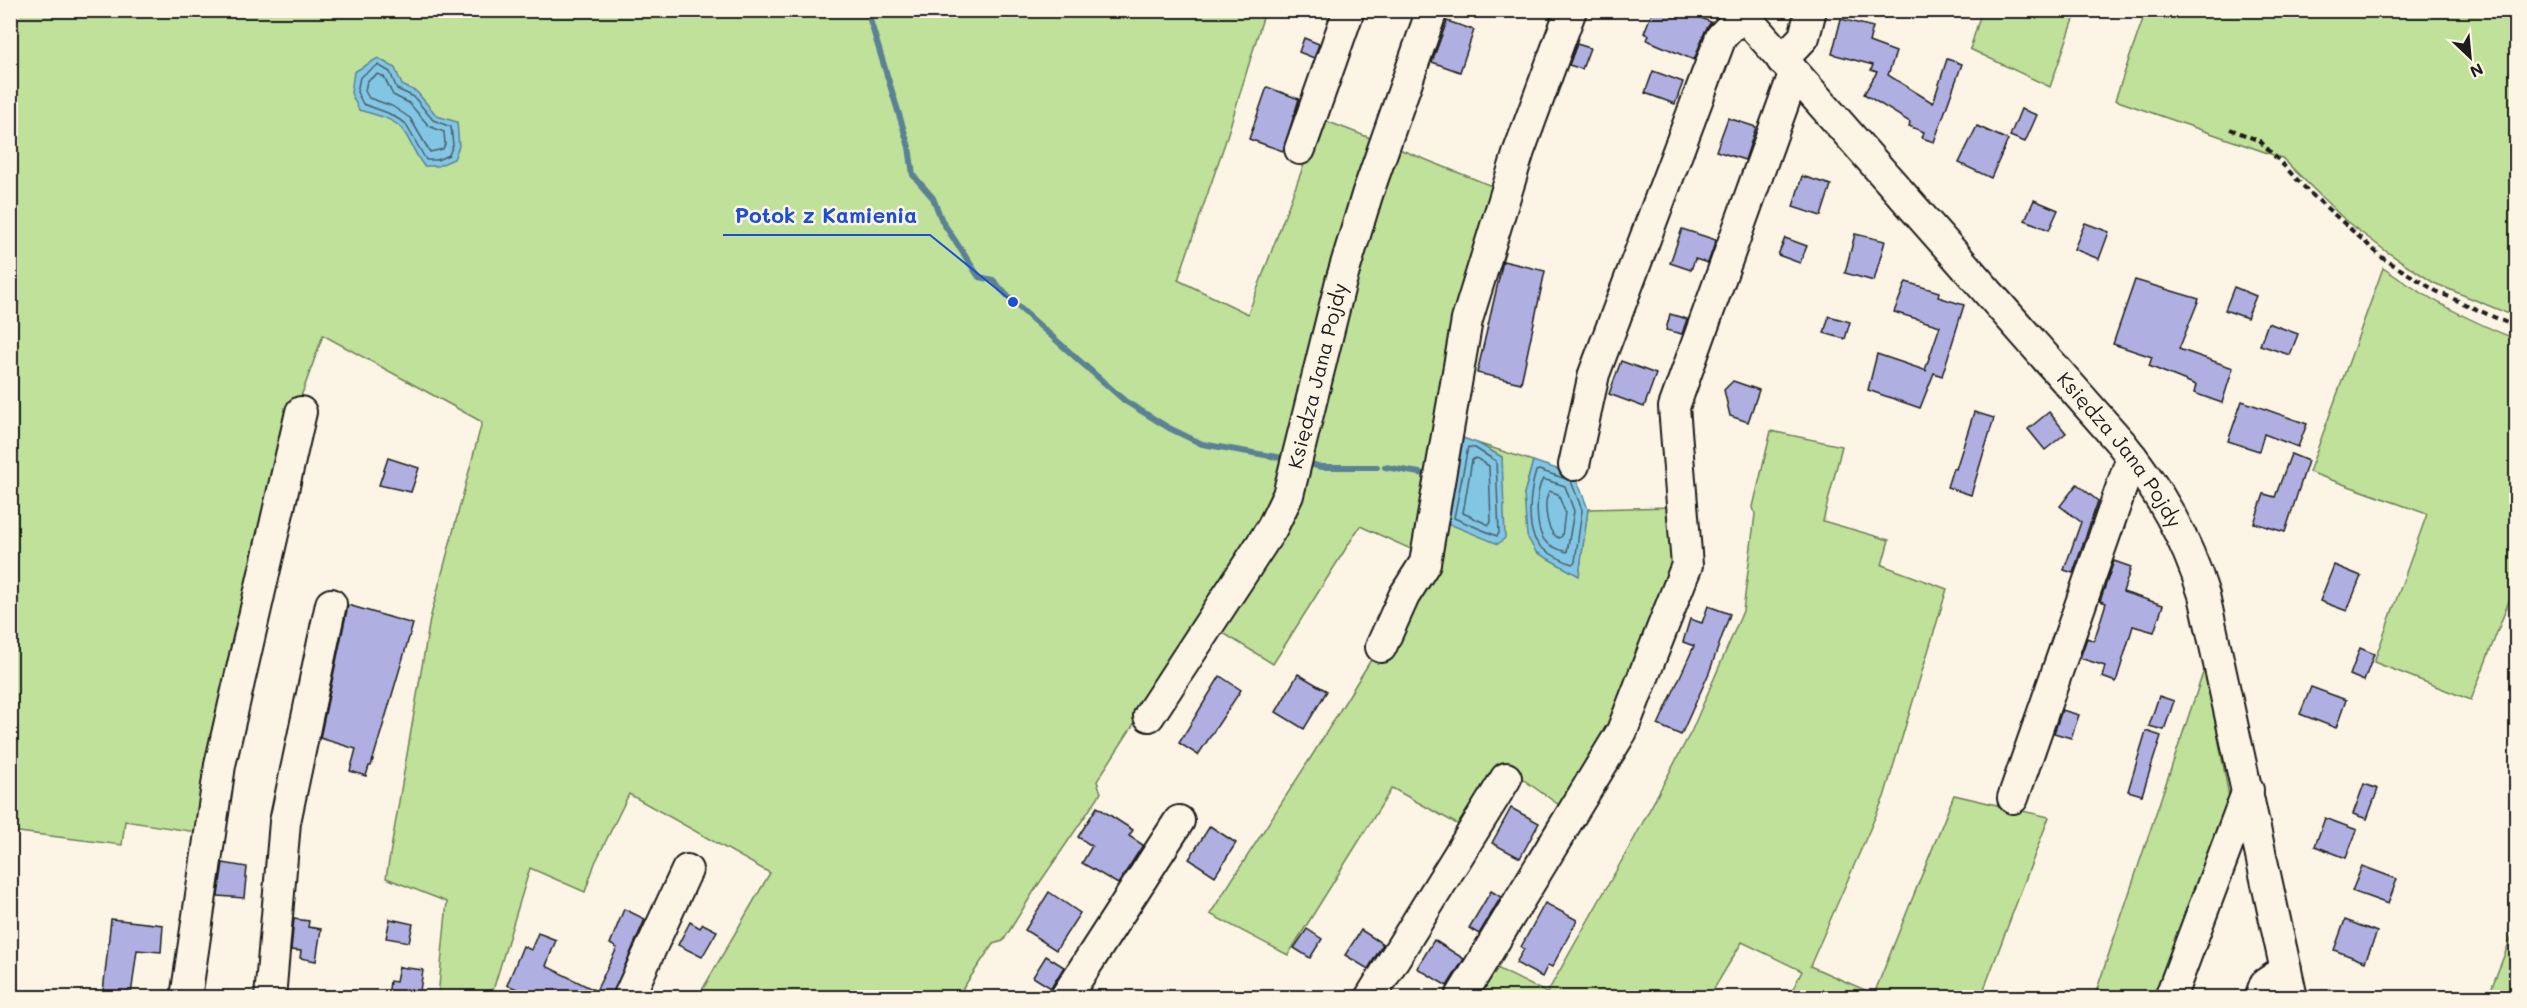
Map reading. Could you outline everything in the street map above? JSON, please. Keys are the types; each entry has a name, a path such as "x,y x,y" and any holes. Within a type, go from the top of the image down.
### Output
{"street":[{"path":"1300,149 1349,10"},
{"name":"Księdza Jana Pojdy","path":"1149,716 1272,528 1288,495 1341,281 1367,195 1432,10"},
{"path":"1381,647 1404,596 1425,563 1467,320 1519,151 1571,10"},
{"path":"1460,998 1623,731 1687,566 1674,407 1788,67 1804,37 1811,10"},
{"path":"1574,465 1594,374 1721,37 1741,13"},
{"name":"Księdza Jana Pojdy","path":"1741,13 2132,457 2166,506 2193,559 2214,633 2289,984"},
{"path":"186,998 220,765 301,411"},
{"path":"2013,798 2132,457"},
{"path":"270,998 285,822 331,604"},
{"path":"1370,998 1506,778"},
{"path":"2170,998 2248,790"},
{"path":"1065,998 1179,821"},
{"path":"628,998 687,870"},
{"path":"2260,998 2265,984 2289,984"}],"path":[{"path":"2230,129 2260,141 2310,193 2384,259 2436,291 2517,327"}],"green space":[{"path":"1982,10 2077,11 2050,87 1970,49"},
{"path":"2146,10 2516,11 2516,317 2434,283 2387,252 2346,221 2282,158 2115,100"},
{"path":"11,11 1265,11 1225,143 1178,280 1248,314 1321,119 1378,141 1264,523 1097,781 1101,793 1003,941 993,944 957,997 698,997 770,873 629,794 595,863 585,892 530,868 491,997 438,997 447,902 386,878 430,619 482,422 323,335 298,405 196,832 125,821 122,845 11,831"},
{"path":"1394,147 1512,194 1454,435 1463,438 1447,523 1502,457 1477,443 1533,461 1524,494 1536,552 1579,575 1588,509 1674,507 1679,554 1615,724 1566,810 1507,768 1466,829 1392,788 1288,955 1210,914 1313,754 1433,559 1360,526 1273,664 1215,628 1319,415"},
{"path":"2383,268 2448,308 2516,339 2516,583 2471,700 2374,662 2427,514 2309,472"},
{"path":"1771,431 1842,446 1823,521 1889,540 1882,565 1947,589 1884,797 1810,966 1874,994 1954,795 2049,817 1981,997 1789,997 1802,971 1742,942 1709,997 1467,998 1489,964 1547,993 1634,839 1692,730 1743,611 1755,514 1753,507"},
{"path":"2205,667 2233,818 2164,997 2094,998"},
{"path":"2516,925 2516,997 2488,997"}],"water":[{"path":"378,58 395,68 402,85 417,92 437,116 457,122 459,146 454,159 438,166 424,166 398,125 359,110 351,93 354,72"},
{"path":"1463,438 1502,457 1505,538 1498,544 1447,523"},
{"path":"1533,461 1575,475 1588,509 1579,576 1536,552 1527,536 1524,494"}],"building":[{"path":"1653,10 1682,10 1711,22 1705,31 1694,60 1647,40 1649,35 1644,33"},
{"path":"1841,19 1873,27 1869,42 1896,52 1888,75 1933,103 1947,59 1962,64 1934,142 1922,138 1924,132 1909,126 1910,122 1864,94 1877,72 1871,70 1873,65 1832,54"},
{"path":"1447,21 1474,30 1460,72 1432,62"},
{"path":"1304,38 1319,44 1314,58 1299,52"},
{"path":"1577,44 1590,48 1582,69 1569,65"},
{"path":"1653,71 1683,82 1675,104 1645,93"},
{"path":"1267,87 1299,99 1283,151 1249,139"},
{"path":"2021,109 2037,115 2025,142 2010,136"},
{"path":"1728,118 1756,127 1745,160 1716,151"},
{"path":"1977,126 2008,140 1991,178 1959,163"},
{"path":"1802,176 1831,185 1821,216 1793,207"},
{"path":"2034,200 2058,210 2049,230 2025,220"},
{"path":"2085,223 2109,232 2099,259 2074,249"},
{"path":"1682,229 1716,240 1708,263 1695,259 1691,270 1670,263"},
{"path":"1855,234 1885,241 1874,281 1845,273"},
{"path":"1785,238 1807,246 1800,263 1778,255"},
{"path":"1503,261 1545,271 1521,383 1477,373"},
{"path":"2135,280 2199,299 2179,349 2233,368 2222,403 2194,393 2196,385 2149,366 2152,357 2113,344"},
{"path":"1906,282 1939,292 1938,297 1964,305 1942,376 1934,373 1920,408 1868,390 1877,354 1927,371 1925,370 1940,326 1894,312"},
{"path":"2234,287 2256,296 2247,318 2225,310"},
{"path":"1670,314 1687,319 1682,334 1666,330"},
{"path":"1829,316 1850,322 1845,339 1824,333"},
{"path":"2268,323 2298,334 2290,355 2260,345"},
{"path":"1621,361 1656,374 1644,407 1609,394"},
{"path":"1733,381 1759,390 1748,422 1730,416 1724,390"},
{"path":"2242,401 2307,424 2298,447 2264,434 2259,451 2228,441"},
{"path":"1974,412 1994,418 1971,495 1947,487 1953,468 1956,469"},
{"path":"2049,412 2066,433 2045,450 2028,429"},
{"path":"2291,454 2308,461 2285,532 2254,523 2264,494 2275,497"},
{"path":"388,458 419,468 411,492 379,485"},
{"path":"2077,484 2098,501 2073,573 2064,570 2081,522 2060,506"},
{"path":"2114,561 2131,567 2123,592 2163,605 2154,632 2133,626 2116,682 2102,677 2105,666 2080,658 2087,638 2094,641 2106,603 2100,601"},
{"path":"2334,565 2361,576 2347,611 2320,601"},
{"path":"348,605 413,624 371,766 366,776 350,771 356,749 320,738"},
{"path":"1708,606 1730,614 1709,673 1681,735 1658,725 1694,646 1683,642 1690,619 1702,623"},
{"path":"2360,648 2374,654 2364,681 2350,675"},
{"path":"1298,674 1327,691 1304,729 1276,712"},
{"path":"1220,676 1241,690 1198,755 1179,743"},
{"path":"2311,687 2346,700 2336,728 2300,714"},
{"path":"2159,696 2174,701 2164,730 2149,726"},
{"path":"2062,710 2079,715 2071,738 2054,733"},
{"path":"2146,731 2161,736 2142,795 2128,791"},
{"path":"2364,784 2378,789 2367,819 2353,814"},
{"path":"1097,807 1133,830 1129,836 1143,845 1118,884 1082,863 1092,846 1078,837"},
{"path":"1511,808 1539,823 1520,858 1492,843"},
{"path":"2325,818 2357,830 2346,858 2315,846"},
{"path":"1210,826 1236,843 1215,876 1189,859"},
{"path":"223,863 247,867 244,898 218,896"},
{"path":"2362,866 2397,879 2388,904 2352,891"},
{"path":"1491,891 1501,897 1479,934 1469,928"},
{"path":"1049,892 1080,913 1056,950 1025,930"},
{"path":"1545,903 1577,920 1552,967 1548,965 1542,977 1516,963 1524,949 1521,947"},
{"path":"624,909 645,919 611,998 540,998 507,985 523,946 531,950 538,933 556,940 546,966 596,991 617,948 610,944"},
{"path":"111,919 163,925 161,952 137,950 131,995 103,992"},
{"path":"294,919 309,921 308,927 321,929 316,961 300,958 301,951 291,950"},
{"path":"390,919 413,924 409,942 386,938"},
{"path":"2345,920 2377,932 2365,962 2334,950"},
{"path":"690,922 700,928 703,924 717,931 702,957 678,945"},
{"path":"1307,929 1322,939 1310,958 1294,948"},
{"path":"1361,930 1383,944 1368,969 1345,955"},
{"path":"1434,940 1464,959 1447,986 1417,968"},
{"path":"1046,956 1064,967 1051,988 1033,977"},
{"path":"399,967 423,970 419,998 388,998 390,981 396,982"}],"waterway":[{"path":"867,10 909,147 913,175 933,198 942,221 979,277 993,280 1013,302 1125,401 1169,428 1202,444 1288,459"},
{"path":"1303,462 1321,467 1377,467"},
{"path":"1385,467 1431,475"}],"place":[{"name":"Potok z Kamienia","path":"1013,302"}]}
